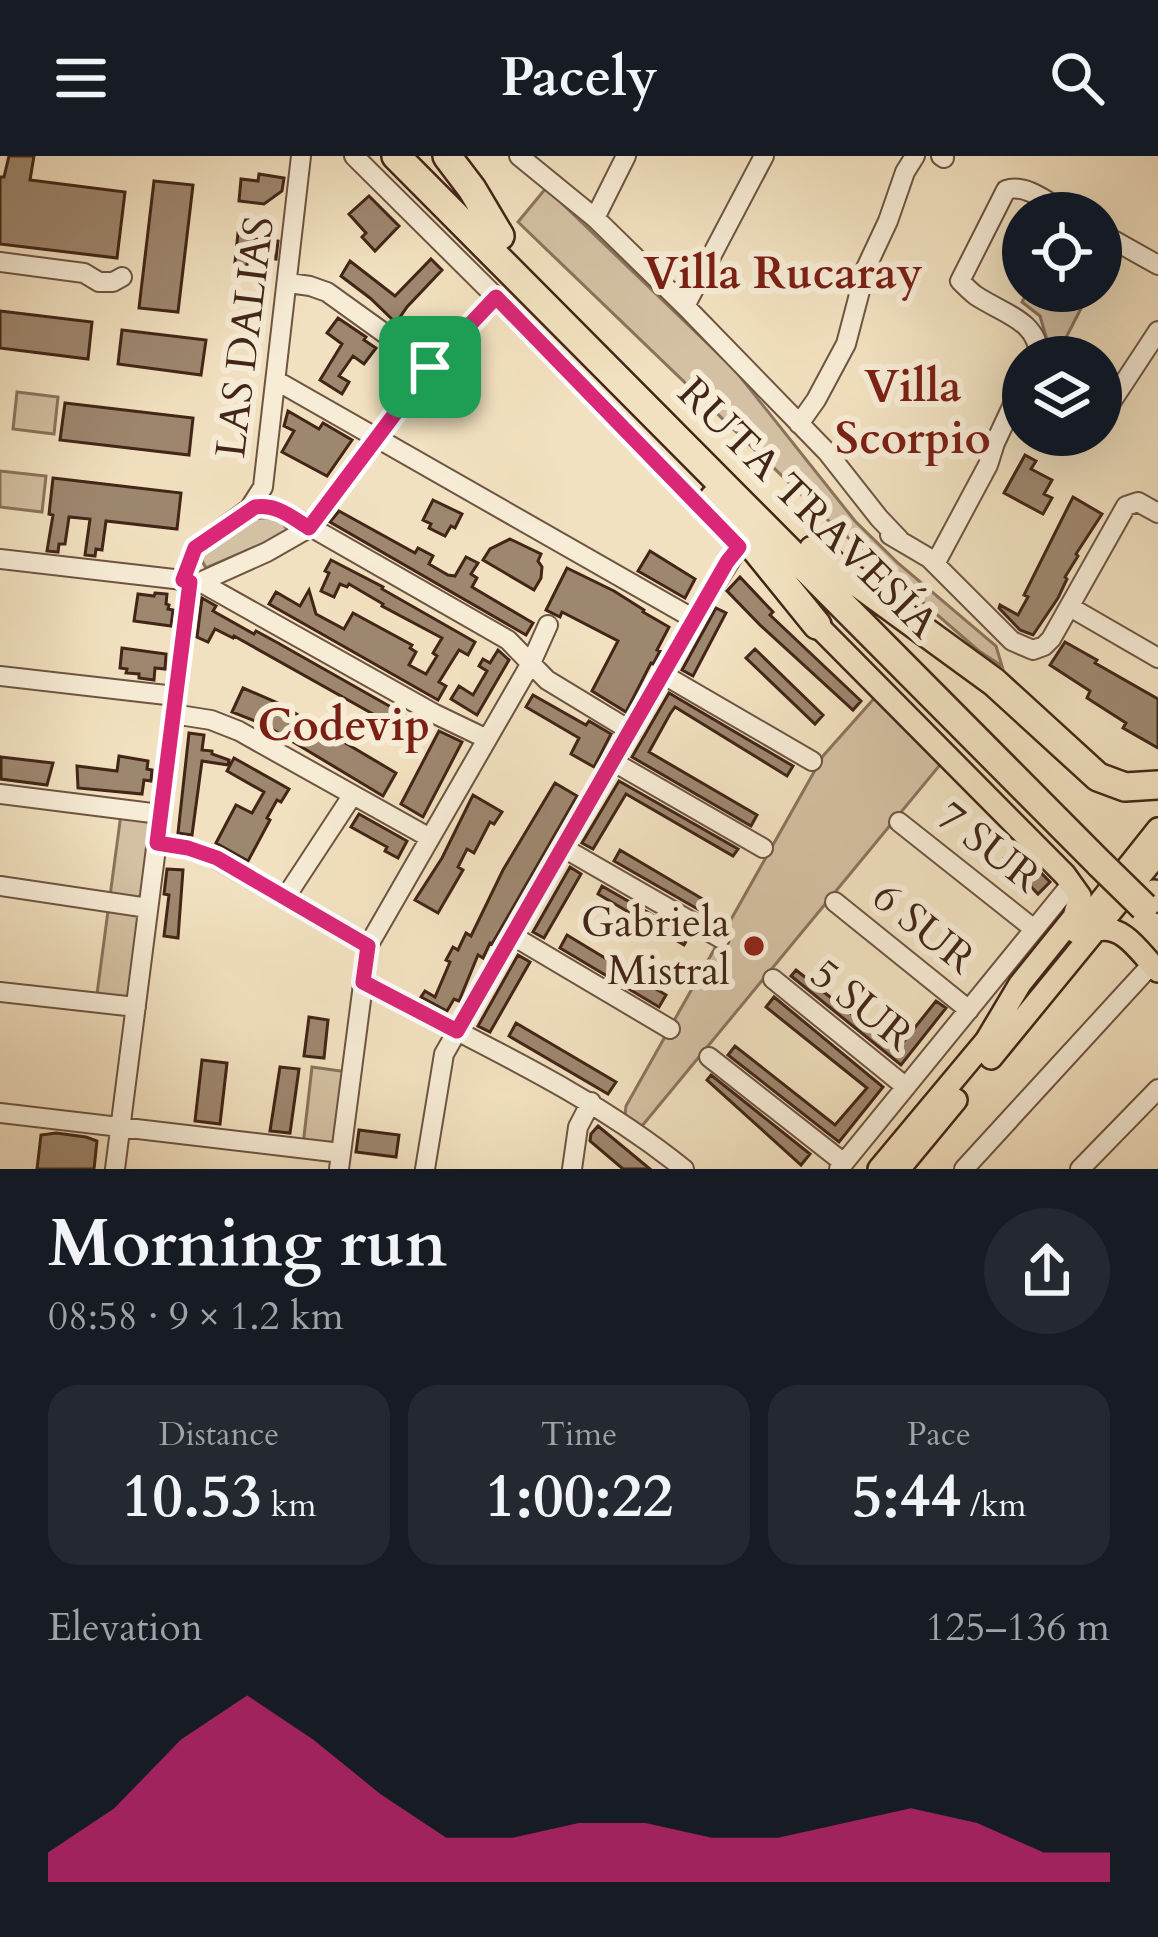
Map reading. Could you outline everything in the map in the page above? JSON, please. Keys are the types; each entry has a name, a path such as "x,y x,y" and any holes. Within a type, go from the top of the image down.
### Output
{"highway":[{"name":"RUTA TRAVESÍA","path":"396,156 1135,888"},
{"name":"RUTA TRAVESÍA","path":"418,156 813,550 1135,888"},
{"path":"447,156 500,236"},
{"path":"596,356 657,434 746,533 817,626"},
{"path":"813,550 994,682 1098,777 1125,788 1158,785"}],"main road":[{"path":"817,626 1080,896 1074,917 1020,984 986,1041"},
{"path":"879,1169 986,1041 1135,888 1158,829"},
{"path":"899,1169 1135,888 1158,854"},
{"path":"1097,930 1119,931 1155,968"}],"street":[{"name":"LAS DALIAS","path":"194,576 195,548 249,509 266,477 301,156"},
{"path":"354,156 817,626"},
{"path":"519,156 595,218 804,430 861,513 934,564 1023,648 1044,646 1126,506 1138,502 1158,513"},
{"path":"595,218 626,156"},
{"path":"685,306 764,156"},
{"path":"804,430 847,344 866,268 915,156"},
{"path":"1002,198 960,281 1002,311"},
{"path":"1122,245 1158,265"},
{"path":"0,262 84,273"},
{"path":"289,283 334,296 430,367"},
{"path":"0,559 194,576 267,551 309,528 430,367 496,297"},
{"path":"1003,312 1030,328 1034,336"},
{"path":"1122,386 1158,331"},
{"path":"277,380 694,619"},
{"path":"934,564 988,465 1002,428"},
{"path":"266,477 281,510"},
{"path":"249,509 281,510 508,640 547,680 631,730"},
{"path":"425,1169 444,1054 739,547"},
{"path":"194,576 420,706 487,739"},
{"path":"115,1169 194,576"},
{"path":"1070,607 1158,658"},
{"path":"0,1113 340,1161 368,946 548,626"},
{"path":"664,675 812,761"},
{"path":"0,676 174,705 239,731 430,838"},
{"path":"612,760 763,848"},
{"path":"0,794 160,814"},
{"path":"285,898 352,796"},
{"name":"7 SUR","path":"898,822 1034,929"},
{"path":"157,843 208,854 368,946"},
{"path":"562,847 720,938"},
{"path":"709,1057 842,1166 1072,883"},
{"path":"0,886 148,908"},
{"name":"6 SUR","path":"835,902 969,1010"},
{"path":"513,936 670,1029"},
{"path":"964,1169 1155,968"},
{"name":"5 SUR","path":"773,979 906,1087"},
{"path":"363,982 591,1102 684,1169"},
{"path":"0,992 136,1007"},
{"path":"1080,1169 1158,1089"},
{"path":"572,1169 578,1127 591,1102"}],"shaded area":[{"path":"546,188 734,369 855,521 996,646 1002,666 832,524 518,222"},
{"path":"1035,312 1079,312 1067,336 1046,336"},
{"path":"17,392 58,397 54,434 13,429"},
{"path":"0,471 46,476 42,512 0,507"},
{"path":"278,517 288,531 281,536 206,568 201,559 204,550 248,519"},
{"path":"879,693 944,760 642,1126 625,1115 626,1106 823,756"},
{"path":"121,814 154,818 143,901 110,896"},
{"path":"108,911 142,916 131,998 97,994"},
{"path":"312,1067 348,1072 338,1150 303,1145"}],"building":[{"path":"9,156 34,156 30,180 125,192 117,258 0,244 0,177 4,177"},
{"path":"259,174 284,178 282,191 264,204 239,201 241,179 258,181"},
{"path":"154,181 193,185 178,312 139,308"},
{"path":"369,196 399,226 375,251 349,214"},
{"path":"238,233 278,241 276,259 248,256 246,273 234,272"},
{"path":"431,259 442,270 396,323 341,276 350,261 395,296"},
{"path":"0,311 92,322 88,359 0,348"},
{"path":"338,318 376,348 364,364 353,356 339,376 349,382 342,394 320,380 342,344 327,333"},
{"path":"122,330 206,340 201,375 118,364"},
{"path":"65,403 193,418 189,455 60,440"},
{"path":"288,411 319,429 323,423 352,440 327,476 282,452 294,431 284,426"},
{"path":"1024,456 1036,461 1031,469 1052,480 1044,494 1052,498 1043,514 1004,493"},
{"path":"53,478 181,493 177,529 106,521 102,550 96,549 95,556 85,555 90,519 69,517 65,544 59,544 58,552 47,551"},
{"path":"1073,497 1102,514 1033,635 1020,630 999,608 1018,615"},
{"path":"433,500 462,514 445,536 423,520"},
{"path":"339,511 415,553 418,548 433,556 429,564 448,575 455,576 466,557 478,563 471,574 477,578 472,587 533,623 526,635 330,522"},
{"path":"510,539 541,554 541,578 534,590 483,560 490,549"},
{"path":"650,551 695,579 685,598 638,571"},
{"path":"331,560 475,642 468,655 459,650 439,682 446,686 438,700 269,604 276,592 300,606 309,590 316,614 344,629 353,613 412,645 416,652 409,665 426,674 442,638 349,584 340,584 334,597 321,591"},
{"path":"567,568 614,591 669,627 626,712 592,691 618,641 562,612 560,617 546,610"},
{"path":"740,577 773,612 770,615 861,701 853,710 727,591"},
{"path":"138,594 167,594 166,604 173,610 171,626 134,621"},
{"path":"202,598 216,606 213,611 421,724 414,737 234,636 215,629 208,642 197,637"},
{"path":"716,608 726,613 693,676 682,670"},
{"path":"1065,642 1158,699 1158,748 1123,728 1126,723 1087,698 1090,691 1050,665"},
{"path":"122,648 166,654 165,669 155,668 154,680 126,673 127,669 120,668"},
{"path":"755,649 823,715 815,724 746,658"},
{"path":"498,650 509,660 477,715 451,699 459,686 473,695 487,671 479,666 483,659 490,663"},
{"path":"243,688 278,703 396,773 383,796 265,725 232,712"},
{"path":"669,693 793,766 787,776 675,707 670,714 649,752 757,815 751,826 632,757"},
{"path":"533,695 611,734 594,767 571,754 579,738 526,707"},
{"path":"439,731 462,742 423,817 401,804"},
{"path":"189,733 204,735 202,750 229,760 228,765 202,761 192,835 178,833"},
{"path":"119,756 148,761 151,781 144,780 142,794 78,788 77,766 117,771"},
{"path":"1,757 53,763 47,785 1,779"},
{"path":"234,758 289,789 281,802 277,800 248,861 216,843 236,805 252,813 264,792 227,771"},
{"path":"619,781 738,849 733,856 626,794 593,849 582,843"},
{"path":"555,783 577,796 492,944 483,958 478,955 459,1001 454,999 447,1011 421,997 425,991 435,997 453,947 458,950 466,933 471,936 503,870"},
{"path":"473,795 502,812 494,824 490,822 474,853 467,849 458,867 463,870 438,913 415,900"},
{"path":"359,814 407,841 398,858 351,827"},
{"path":"1016,847 1050,882 1038,894 1004,858"},
{"path":"620,850 706,901 701,911 614,861"},
{"path":"570,867 581,874 544,938 533,932"},
{"path":"167,869 183,870 178,938 164,936"},
{"path":"602,886 689,936 684,945 598,894"},
{"path":"567,935 666,995 659,1007 560,948"},
{"path":"518,955 530,962 490,1032 478,1026"},
{"path":"796,970 897,1050 936,1001 946,1008 901,1065 791,976"},
{"path":"774,997 883,1087 839,1142 728,1055 735,1046 835,1125 867,1088 766,1007"},
{"path":"309,1017 328,1020 324,1058 304,1056"},
{"path":"516,1023 616,1082 608,1094 509,1036"},
{"path":"202,1060 227,1063 220,1124 195,1121"},
{"path":"280,1067 299,1069 290,1133 270,1131"},
{"path":"711,1075 810,1154 801,1165 707,1080"},
{"path":"598,1126 650,1169 623,1169 590,1141"},
{"path":"359,1130 399,1135 396,1157 356,1152"},
{"path":"41,1135 97,1141 94,1169 37,1169"}],"place":[{"name":"Gabriela Mistral","path":"754,946"}],"district":[{"name":"Villa Rucaray","path":"783,273"},
{"name":"Villa Scorpio","path":"913,412"},
{"name":"Codevip","path":"344,725"}],"route":[{"path":"496,297 739,547 457,1031 363,982 368,946 217,858 157,843 190,582 183,580 195,548 255,507 281,510 309,528 430,367 496,297"}]}
